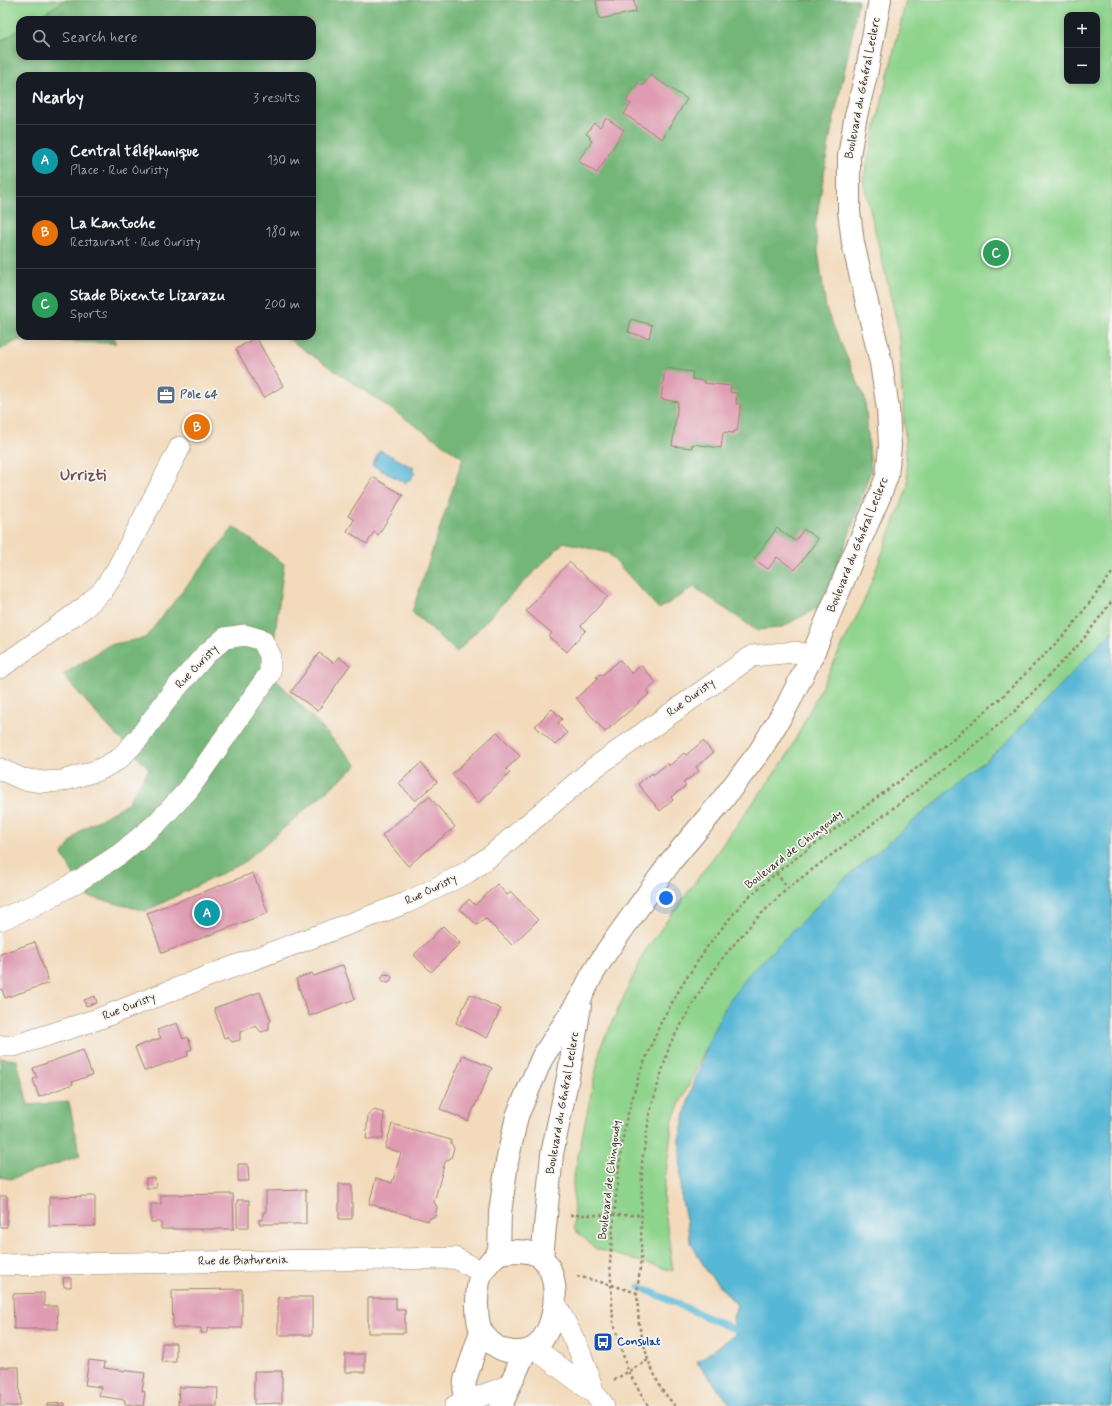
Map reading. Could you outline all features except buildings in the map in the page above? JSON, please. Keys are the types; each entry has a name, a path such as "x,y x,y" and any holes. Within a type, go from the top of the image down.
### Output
{"main road":[{"name":"Boulevard du Général Leclerc","path":"499,1254 500,1213 507,1162 517,1116 542,1058 581,997 592,975 607,951 672,860 720,804 760,751 787,706 812,656 887,476 890,446 888,409 881,363 853,244 849,197 849,156 880,0"},
{"name":"Boulevard du Général Leclerc","path":"546,1263 552,1154 569,1072 581,997"},
{"path":"501,1406 510,1385 530,1350 544,1338 551,1322 554,1302 554,1284 546,1263 527,1251 513,1250 499,1254 482,1272 477,1316 481,1331 488,1341 499,1348 512,1352 530,1350"},
{"path":"460,1405 465,1380 481,1331"}],"street":[{"path":"0,668 85,607 103,590 118,569 180,447"},
{"name":"Rue Ouristy","path":"0,769 22,779 43,782 62,781 99,770 119,759 138,739 171,694 191,671 206,654 225,638 245,635 262,640 270,655 270,672 189,789 157,823 120,854 80,880 39,903 0,920"},
{"name":"Rue Ouristy","path":"0,1046 14,1046 98,1019 219,972 406,903 468,872 493,854 594,768 752,656 795,652 812,656"},
{"name":"Rue de Biaturenia","path":"0,1265 455,1258 482,1272"},
{"path":"554,1302 580,1352 599,1399"},
{"path":"530,1350 599,1399"},
{"path":"460,1405 510,1385"}],"path":[{"name":"Boulevard de Chingoudy","path":"648,1406 628,1371 613,1322 610,1260 618,1175 625,1124 639,1075 661,1022 682,984 707,947 742,903 776,873 934,755 1002,697 1068,631 1112,573"},
{"path":"675,1406 662,1388 648,1360 639,1325 637,1293 641,1259 642,1162 650,1112 670,1044 702,988 724,956 754,921 788,888 946,768 1014,712 1081,642 1112,602"},
{"path":"776,873 788,888"},
{"path":"546,1263 637,1293"},
{"path":"599,1399 628,1371 648,1360"}],"green space":[{"path":"0,0 65,0 40,16 16,16 16,32 0,42"},
{"path":"65,0 858,0 853,31 830,137 815,228 826,309 865,399 871,470 848,538 821,606 780,628 756,630 694,587 659,609 608,553 564,542 500,606 457,652 412,612 463,458 290,340 316,340 316,72 16,72 16,340 18,340 0,350 0,42 16,32 16,60 316,60 316,16 40,16"},
{"path":"906,0 1112,0 1112,1406 732,1406 697,1362 736,1334 733,1318 737,1305 708,1273 691,1243 681,1195 680,1136 689,1098 708,1044 673,1118 663,1197 673,1271 596,1249 574,1229 573,1180 601,1046 645,951 787,756 862,606 908,486 898,327 863,180"},
{"path":"18,340 115,340 116,343"},
{"path":"234,527 284,564 270,673 357,765 243,863 146,911 86,896 62,854 81,830 127,804 149,769 102,720 63,675 109,645 145,638"},
{"path":"0,1058 17,1060 28,1105 69,1102 80,1156 11,1179 0,1177"}],"water":[{"path":"380,450 414,468 412,471 415,473 410,480 405,483 372,465"},
{"path":"1112,631 1112,1406 732,1406 697,1362 736,1334 733,1318 737,1305 708,1273 691,1243 681,1195 680,1136 689,1098 712,1033 727,1004 746,977 841,882 1002,747"}],"waterway":[{"path":"640,1287 744,1334"}],"place":[{"name":"Stade Bixente Lizarazu","path":"996,253"},
{"name":"Pôle 64","path":"166,395"},
{"name":"La Kantoche","path":"197,427"},
{"name":"Central téléphonique","path":"207,913"},
{"name":"Consulat","path":"603,1342"}],"district":[{"name":"Urrizti","path":"83,475"}]}
